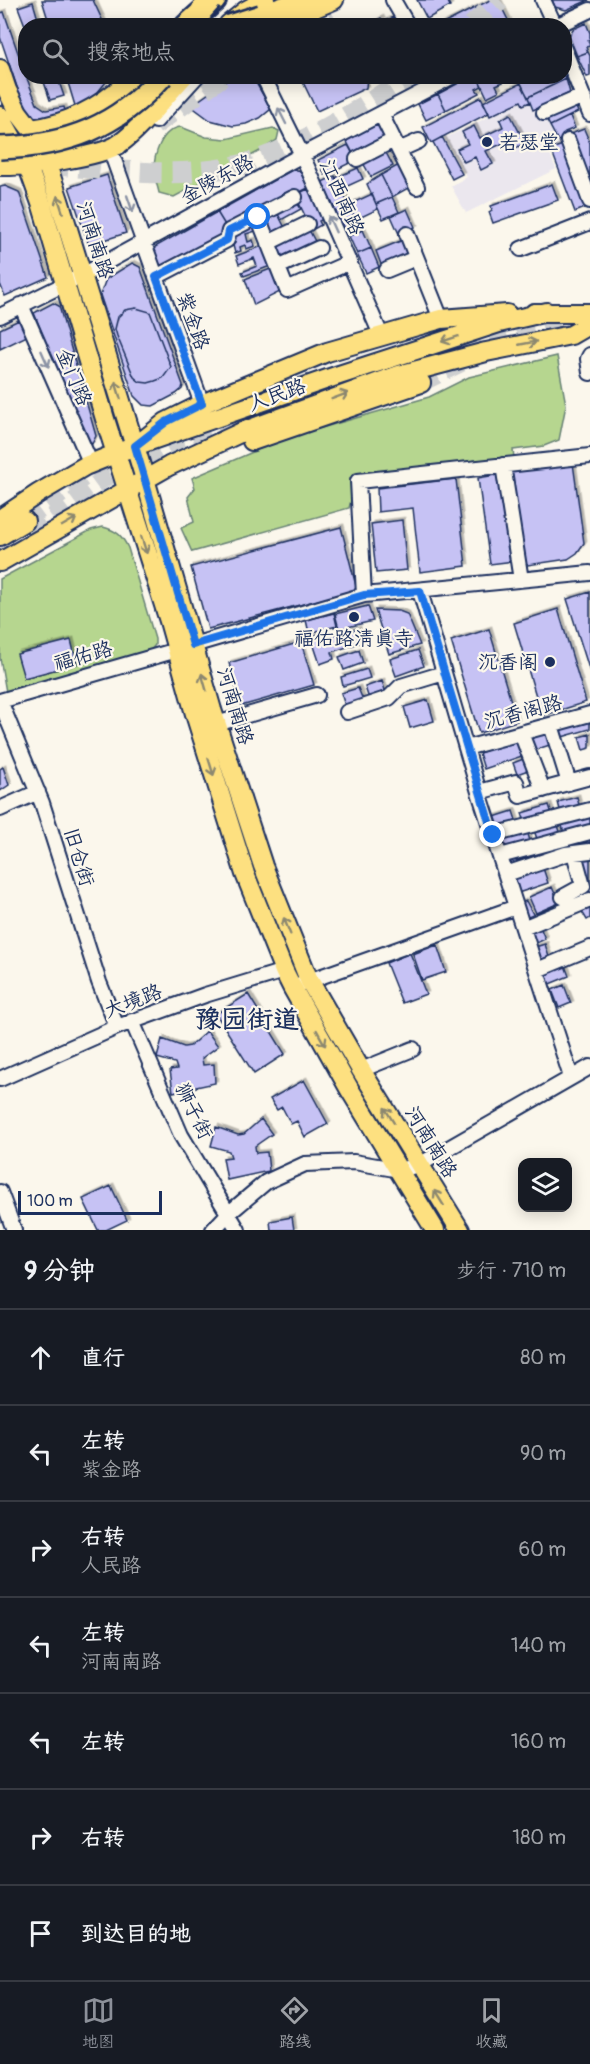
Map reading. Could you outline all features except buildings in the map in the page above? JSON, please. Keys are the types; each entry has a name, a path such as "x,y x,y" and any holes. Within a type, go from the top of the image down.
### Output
{"highway":[{"path":"256,13 290,0"},
{"path":"256,13 306,0"},
{"path":"4,142 90,118 124,97 138,84"},
{"path":"4,142 30,147 55,143 95,129 124,111 153,84"}],"main road":[{"path":"256,13 334,0"},
{"path":"187,18 201,7"},
{"name":"河南南路","path":"0,69 11,97 31,129 44,157 83,275 145,479 185,648 245,874 350,1090 435,1230"},
{"path":"31,129 65,121 89,111 125,84"},
{"path":"0,114 31,129 53,133 70,132 102,121 116,109 134,84"},
{"path":"0,166 27,164 44,157 87,154 110,149 134,131 177,84"},
{"name":"河南南路","path":"0,114 4,142 27,164 42,206 127,489 185,648 216,724 263,866 295,979 361,1070 460,1230"},
{"path":"4,142 44,157"},
{"name":"人民路","path":"0,519 39,493 91,464 135,446 357,369 500,323 547,312"},
{"name":"人民路","path":"135,446 166,422 202,404 327,352 381,335 436,325 547,312 590,312"},
{"name":"人民路","path":"0,562 145,479 242,432 399,375 486,352 571,335 590,324"},
{"path":"135,446 241,397 436,325"},
{"path":"170,466 236,447 421,383"},
{"path":"0,536 27,527 0,550"}],"street":[{"path":"393,0 403,18"},
{"path":"543,0 552,18"},
{"path":"572,18 590,10"},
{"path":"572,69 590,114"},
{"path":"110,149 124,146 139,137 189,84"},
{"name":"江西南路","path":"267,84 302,155 381,335"},
{"name":"金陵东路","path":"0,316 65,285 381,114 431,84"},
{"path":"543,113 583,96"},
{"path":"381,114 417,187"},
{"path":"357,159 396,145 419,141"},
{"path":"568,141 590,201"},
{"name":"紫金路","path":"110,149 202,404"},
{"path":"156,277 227,240 229,231 295,197"},
{"path":"258,217 287,290 350,262"},
{"path":"521,249 590,222"},
{"path":"268,243 307,224"},
{"path":"407,234 436,325"},
{"path":"278,267 319,248"},
{"path":"387,270 416,258"},
{"name":"金门路","path":"21,305 91,464"},
{"path":"590,355 588,359 590,373"},
{"path":"364,595 358,481 590,456"},
{"path":"502,465 521,580"},
{"name":"福佑路","path":"0,701 364,595 590,573"},
{"path":"420,591 479,792 571,1077"},
{"path":"347,711 389,698 401,686 444,673"},
{"path":"216,724 317,695"},
{"name":"旧仓街","path":"0,701 38,792 99,982 117,1027"},
{"name":"沉香阁路","path":"466,748 590,714"},
{"path":"551,725 569,783"},
{"path":"521,733 543,790"},
{"path":"479,792 516,782 520,796 590,777"},
{"path":"0,809 38,792"},
{"path":"493,835 590,810"},
{"path":"500,856 590,832"},
{"path":"506,874 566,854 590,851"},
{"path":"563,897 582,886 574,853"},
{"path":"523,928 590,900"},
{"name":"大境路","path":"0,1079 117,1027 205,995 295,979 516,907"},
{"path":"537,970 590,948"},
{"name":"狮子街","path":"132,1021 181,1135 238,1230"},
{"path":"361,1070 413,1049"},
{"path":"213,1230 266,1182 305,1164 354,1162 400,1170 419,1165 590,1067"},
{"path":"0,1192 14,1230"}],"shaded area":[{"path":"570,93 578,112 551,126 559,145 548,149 556,169 466,213 451,186 467,177 445,138 521,101 523,105 530,102 534,110"}],"green space":[{"path":"181,127 206,137 226,139 273,128 279,131 277,140 260,151 174,197 159,193 154,167 163,138 174,129"},
{"path":"557,356 566,405 559,440 544,446 513,450 514,457 357,477 349,508 192,552 181,528 194,522 188,497 195,488 192,478 283,439 429,397 469,377"},
{"path":"103,527 119,534 128,548 155,645 150,651 6,692 0,658 0,579 91,530"}],"tunnel":[{"path":"481,18 500,0"},
{"path":"312,18 329,8"},
{"path":"154,125 211,84"},
{"path":"48,164 174,173 199,172 248,163 331,126 397,84"},
{"path":"437,351 516,331 585,318"},
{"path":"431,332 474,322"},
{"path":"421,383 463,362"},
{"path":"30,533 105,478 234,419"},
{"path":"25,521 108,462"}],"place":[{"name":"若瑟堂","path":"487,142"},
{"name":"福佑路清真寺","path":"354,617"},
{"name":"沉香阁","path":"550,662"}],"district":[{"name":"豫园街道","path":"247,1020"}],"route":[{"path":"258,217 229,231 227,240 156,277 202,404 166,422 135,446 193,645 364,595 420,591 493,835"}]}
